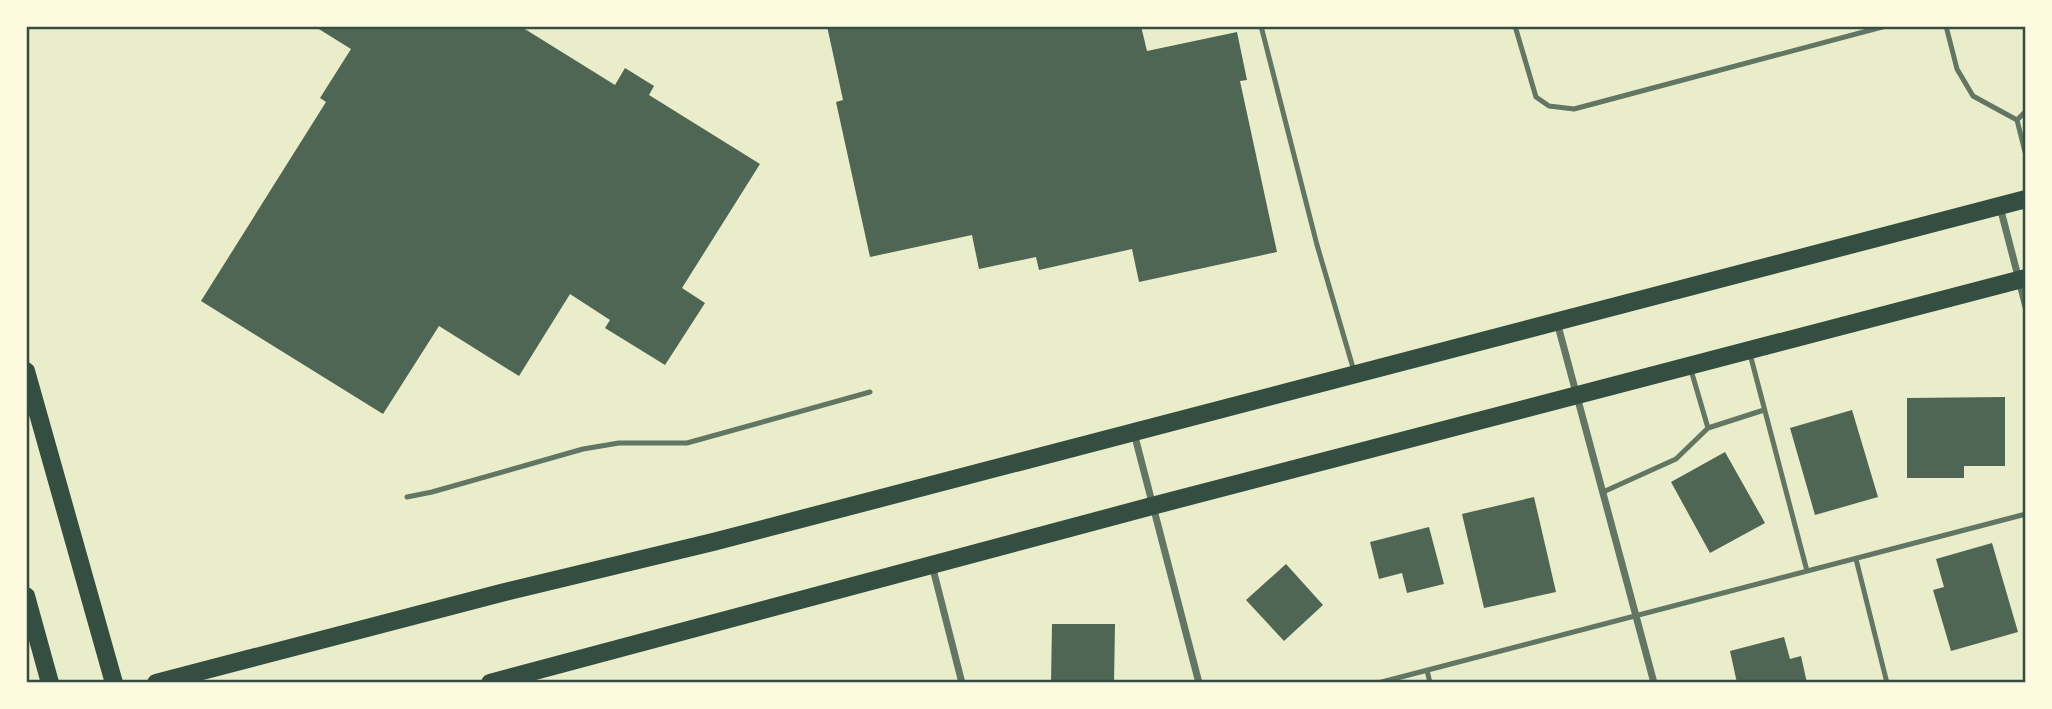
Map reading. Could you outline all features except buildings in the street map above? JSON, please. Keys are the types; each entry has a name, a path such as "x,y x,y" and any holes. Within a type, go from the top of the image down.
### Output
{"main road":[{"path":"156,683 501,593 713,542 2026,199"},
{"path":"490,683 1152,506 2022,279"},
{"path":"26,371 114,683"},
{"path":"26,596 50,683"}],"street":[{"path":"2000,206 2022,279 2026,307"},
{"path":"1557,321 1654,683"},
{"path":"1134,432 1199,683"},
{"path":"932,565 962,683"}],"lane":[{"path":"1261,26 1317,245 1354,374"},
{"path":"1515,26 1536,97 1549,106 1574,108 1886,26"},
{"path":"1850,26 1853,35"},
{"path":"1945,26 1956,69 1973,96 2017,120 2026,156"},
{"path":"2017,120 2026,111"},
{"path":"1749,350 1807,571"},
{"path":"1690,366 1708,428"},
{"path":"407,497 583,449 619,443 687,443 870,393"},
{"path":"1603,492 1676,459 1708,428 1764,410"},
{"path":"1378,683 2026,514"},
{"path":"1856,559 1887,683"},
{"path":"1427,670 1430,683"}]}
